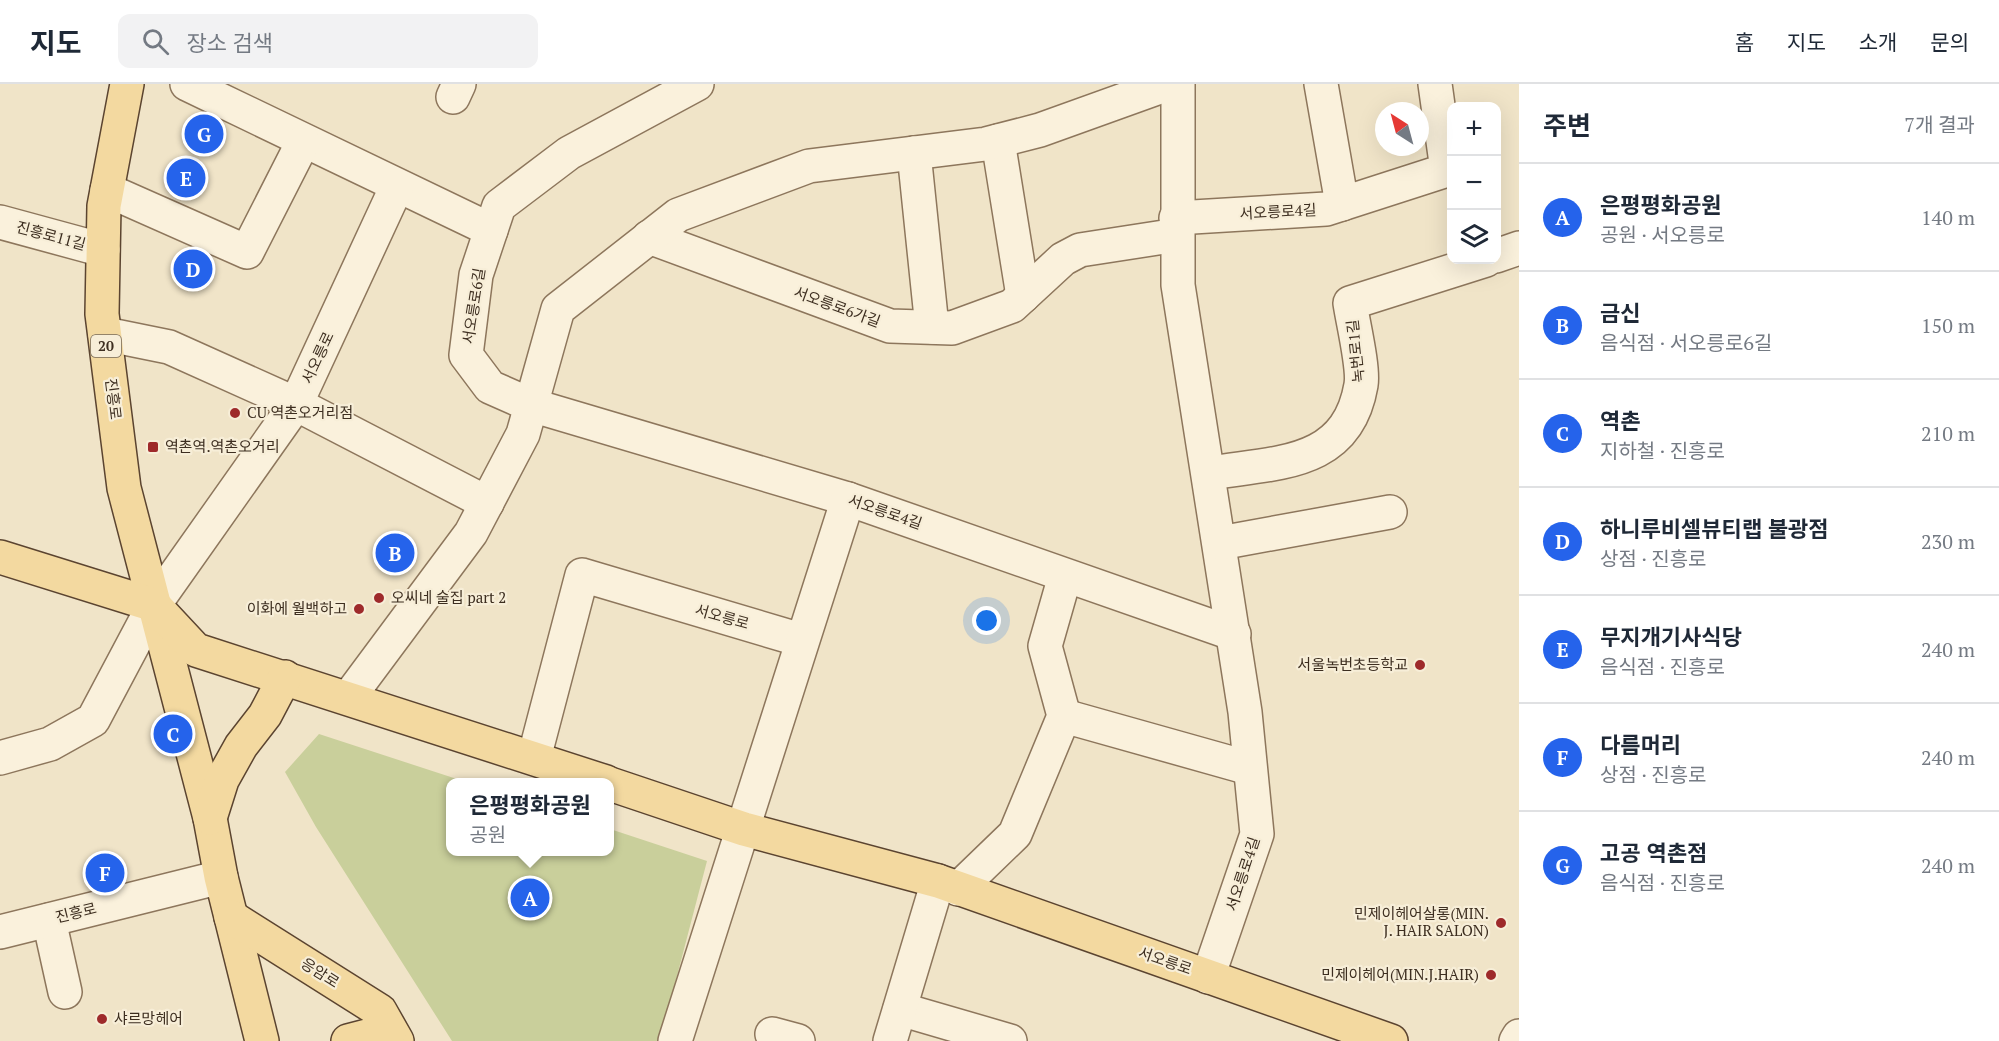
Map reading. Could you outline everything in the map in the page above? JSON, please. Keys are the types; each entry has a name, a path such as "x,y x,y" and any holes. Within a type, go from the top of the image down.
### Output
{"main road":[{"name":"진흥로","path":"127,84 104,206 102,314 124,488 210,818 221,877 262,1041"},
{"name":"서오릉로","path":"0,557 154,605 196,650 349,697 593,778"},
{"path":"210,818 227,772 241,746 265,715 285,677"},
{"name":"서오릉로","path":"614,785 744,829 948,885 1391,1041"},
{"name":"응암로","path":"231,917 380,1011 393,1035"},
{"path":"348,1041 393,1035"}],"street":[{"path":"187,84 303,142 491,230"},
{"path":"349,697 471,533 523,434 558,309 678,215 809,166 998,141 1040,130 1168,84"},
{"name":"서오릉로4길","path":"1178,84 1178,285 1221,543 1245,712 1257,834 1208,976"},
{"path":"1321,84 1342,204"},
{"name":"서오릉로4길","path":"1177,226 1326,209 1446,170 1435,84"},
{"name":"서오릉로6길","path":"531,405 490,387 466,355 476,275 499,206 569,153 680,88"},
{"path":"998,141 1023,296"},
{"path":"107,190 247,252 303,142"},
{"path":"914,153 932,327"},
{"name":"서오릉로","path":"154,605 296,404 397,186"},
{"name":"진흥로11길","path":"0,222 103,250"},
{"name":"서오릉로6가길","path":"649,237 890,326 952,328 1012,306 1064,259 1080,250 1177,226"},
{"path":"1501,255 1519,248"},
{"name":"녹번로1길","path":"1210,473 1310,456 1329,445 1346,427 1362,384 1350,303 1473,264"},
{"path":"105,334 170,347 296,404 487,502"},
{"name":"서오릉로4길","path":"531,405 848,499 1234,634"},
{"path":"675,1041 744,829 801,640 848,499"},
{"path":"1221,543 1390,512"},
{"name":"서오릉로","path":"534,758 582,575 801,640"},
{"path":"890,1041 948,885 1015,834 1064,716 1045,646 1065,576"},
{"path":"0,758 50,744 93,720 154,605"},
{"path":"1064,716 1249,768"},
{"name":"진흥로","path":"0,932 221,877"},
{"path":"49,920 65,992"},
{"path":"900,1009 1010,1041"},
{"path":"1516,1041 1519,1036"}],"green space":[{"path":"319,734 454,778 446,778 446,856 614,856 614,830 707,861 660,1041 452,1041 316,827 285,772"}],"place":[{"name":"고공 역촌점","path":"204,134"},
{"name":"무지개기사식당","path":"186,178"},
{"name":"하니루비셀뷰티랩 불광점","path":"193,269"},
{"name":"CU 역촌오거리점","path":"235,413"},
{"name":"역촌역.역촌오거리","path":"153,447"},
{"name":"금신","path":"395,553"},
{"name":"오씨네 술집 part 2","path":"379,598"},
{"name":"이화에 월백하고","path":"359,609"},
{"name":"서울녹번초등학교","path":"1420,665"},
{"name":"역촌","path":"173,734"},
{"name":"다름머리","path":"105,873"},
{"name":"은평평화공원","path":"530,898"},
{"name":"민제이헤어살롱(MIN. J. HAIR SALON)","path":"1501,923"},
{"name":"민제이헤어(MIN.J.HAIR)","path":"1491,975"},
{"name":"샤르망헤어","path":"102,1019"}]}
